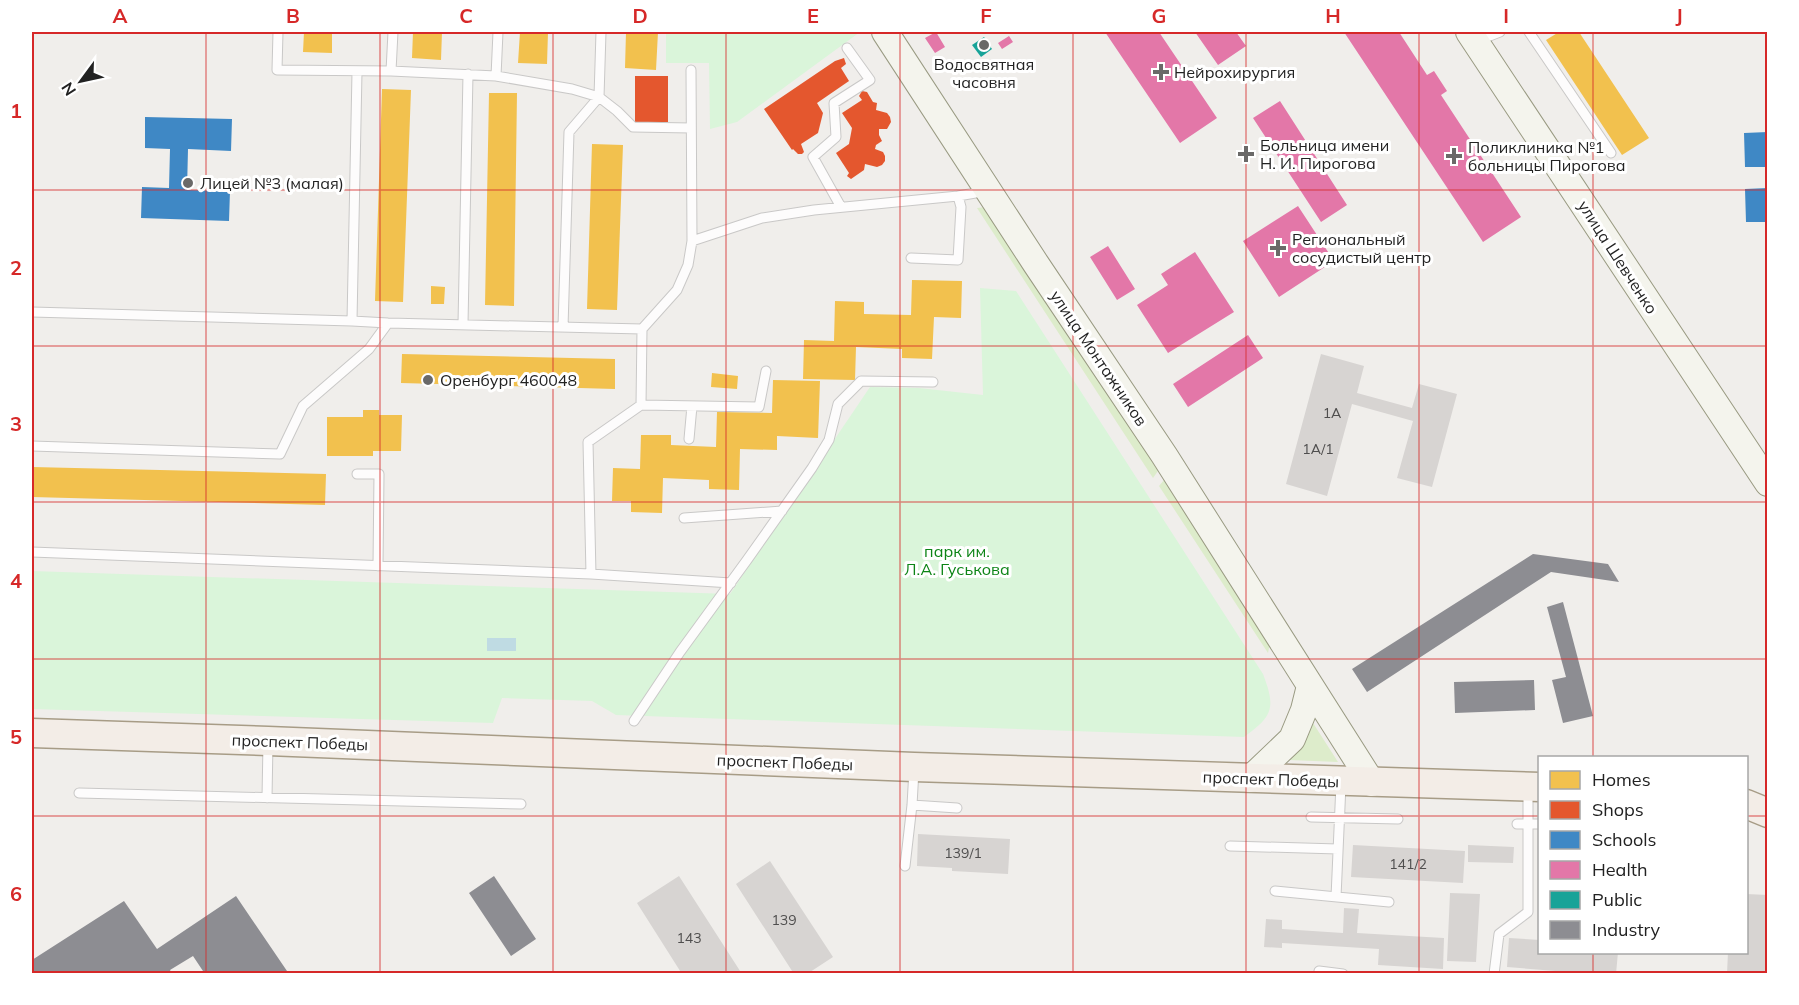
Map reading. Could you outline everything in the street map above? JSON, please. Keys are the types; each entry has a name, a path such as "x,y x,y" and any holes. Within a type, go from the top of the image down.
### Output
{"main road":[{"name":"улица Монтажников","path":"885,32 1164,455 1372,783"},
{"name":"улица Шевченко","path":"1472,37 1767,483"},
{"path":"1250,779 1292,739 1304,710 1310,686"},
{"name":"проспект Победы","path":"32,733 914,767 1534,787"},
{"path":"1748,798 1767,799"},
{"path":"1748,805 1767,813"}],"lane":[{"path":"278,32 277,70 392,71 496,76 572,89 599,97 633,127 691,128"},
{"path":"392,71 393,32"},
{"path":"496,76 498,32"},
{"path":"563,327 569,132 599,97 601,32"},
{"path":"1472,37 1500,32"},
{"path":"1529,32 1611,153"},
{"path":"841,207 813,157 836,137 834,103 870,80 848,48"},
{"path":"641,405 642,329 677,290 688,266 692,241 691,70"},
{"path":"352,321 357,72"},
{"path":"463,324 468,74"},
{"path":"692,241 762,218 989,191"},
{"path":"910,258 958,260 961,207 958,196"},
{"path":"32,312 642,329"},
{"path":"32,446 280,454 303,406 369,349 388,323"},
{"path":"591,574 588,442 641,405 759,407 766,371"},
{"path":"634,721 680,652 812,468 829,440 838,404 861,381 933,382"},
{"path":"689,439 692,406"},
{"path":"357,474 379,474 378,566"},
{"path":"684,518 782,511"},
{"path":"32,552 591,574 731,583"},
{"path":"267,798 268,741"},
{"path":"904,866 912,805 914,767"},
{"path":"1336,897 1341,781"},
{"path":"1528,912 1528,824 1534,787"},
{"path":"79,793 521,804"},
{"path":"912,805 957,808"},
{"path":"1311,817 1398,819"},
{"path":"1517,824 1538,824"},
{"path":"1230,846 1338,849"},
{"path":"1275,891 1389,902"},
{"path":"1494,974 1499,934 1528,912 1538,912"},
{"path":"1318,971 1343,974"}],"green space":[{"path":"666,32 860,32 737,122 710,129 709,63 666,63"},
{"path":"977,208 990,208 1158,471 1153,478"},
{"name":"парк им. Л.А. Гуськова","path":"980,288 1016,291 1263,674 1270,695 1269,710 1261,723 1244,737 616,715 592,701 502,698 493,723 32,709 32,571 730,594 870,387 919,388 983,395"},
{"path":"1164,480 1270,643 1268,653 1159,486"},
{"path":"1313,723 1338,762 1289,760 1305,742"}],"water":[{"path":"487,638 516,638 516,651 487,651"}],"building: Homes":[{"path":"304,32 332,32 332,53 303,52"},
{"path":"413,32 442,32 441,60 412,58"},
{"path":"520,32 548,32 547,64 518,63"},
{"path":"626,32 658,32 656,70 625,68"},
{"path":"1559,32 1579,32 1649,138 1622,155 1546,40"},
{"path":"382,89 411,90 403,302 375,301"},
{"path":"489,93 517,93 514,306 485,305"},
{"path":"592,144 623,145 617,310 587,309"},
{"path":"912,280 962,281 961,318 934,317 932,359 902,358 902,349 856,347 855,380 803,379 804,340 834,341 835,301 864,302 864,314 911,315"},
{"path":"431,286 445,287 444,304 431,304"},
{"path":"402,354 615,359 615,389 401,383"},
{"path":"712,373 738,376 737,389 711,387"},
{"path":"773,380 820,381 818,438 777,436 777,450 740,449 739,490 709,489 709,480 663,478 662,513 631,512 631,501 612,501 613,468 640,469 641,435 671,435 671,445 716,447 717,412 772,413"},
{"path":"363,410 379,410 379,415 402,415 401,451 373,451 373,456 327,456 327,417 363,417"},
{"path":"32,467 326,474 325,505 32,497"}],"building: Shops":[{"path":"844,58 846,64 841,68 849,81 817,103 823,113 818,133 801,144 804,152 798,154 792,150 764,109 835,61"},
{"path":"635,76 668,76 668,122 635,122"},
{"path":"862,91 867,92 873,102 877,103 876,110 887,113 891,122 887,129 879,129 882,141 876,145 875,149 883,152 885,161 877,167 865,164 864,170 851,179 847,176 849,173 836,153 849,144 852,128 842,113 862,100 859,96"}],"building: Schools":[{"path":"145,117 232,119 231,151 188,149 187,190 230,191 229,221 141,218 142,187 169,188 170,149 145,148"},
{"path":"1768,132 1768,167 1745,167 1744,133"},
{"path":"1768,188 1768,222 1746,222 1745,189"}],"building: Health":[{"path":"936,32 945,47 935,53 925,38"},
{"path":"1105,32 1159,32 1217,118 1180,143"},
{"path":"1195,32 1236,32 1246,46 1218,65"},
{"name":"Поликлиника №1 больницы Пирогова","path":"1344,32 1399,32 1427,75 1434,71 1447,91 1441,95 1521,217 1483,242"},
{"path":"1009,36 1013,42 1002,49 998,43"},
{"path":"1280,101 1347,205 1321,222 1253,118"},
{"path":"1298,206 1334,261 1279,297 1243,241"},
{"path":"1108,246 1135,289 1117,300 1090,257"},
{"path":"1195,252 1234,312 1168,353 1137,305 1168,285 1161,274"},
{"path":"1248,335 1263,358 1188,407 1173,384"}],"building: Public":[{"name":"Водосвятная часовня","path":"984,37 992,49 981,57 972,45"}],"building: Industry":[{"path":"1533,554 1608,564 1619,582 1551,572 1367,692 1352,669"},
{"path":"1563,602 1593,716 1563,723 1552,680 1566,677 1547,607"},
{"path":"1534,680 1535,710 1455,713 1454,682"},
{"path":"494,876 536,939 511,956 469,893"},
{"path":"236,896 287,971 284,974 205,974 193,956 170,970 172,974 32,974 32,960 124,901 157,949"}],"building: Other":[{"path":"1321,354 1364,366 1357,393 1412,408 1419,384 1457,394 1432,487 1397,478 1413,421 1352,404 1327,496 1286,484"},
{"path":"918,834 1010,839 1008,874 952,871 952,868 917,866"},
{"path":"1353,845 1465,851 1463,883 1351,877"},
{"path":"1468,845 1514,847 1513,863 1468,862"},
{"path":"770,861 833,957 807,974 794,974 736,884"},
{"path":"679,876 742,974 682,974 637,903"},
{"path":"1450,893 1480,894 1476,962 1447,961"},
{"path":"1748,894 1768,895 1768,974 1727,974 1728,954 1748,954"},
{"path":"1344,908 1359,909 1357,933 1444,938 1443,969 1378,965 1379,949 1282,943 1282,948 1264,947 1266,919 1282,920 1282,929 1343,933"},
{"path":"1509,938 1538,940 1538,954 1618,954 1616,974 1507,967"}],"place":[{"name":"Водосвятная часовня","path":"984,45"},
{"name":"Нейрохирургия","path":"1161,72"},
{"name":"Больница имени Н. И. Пирогова","path":"1246,154"},
{"name":"Поликлиника №1 больницы Пирогова","path":"1454,156"},
{"name":"Лицей №3 (малая)","path":"188,183"},
{"name":"Региональный сосудистый центр","path":"1278,248"},
{"name":"Оренбург 460048","path":"428,380"}]}
